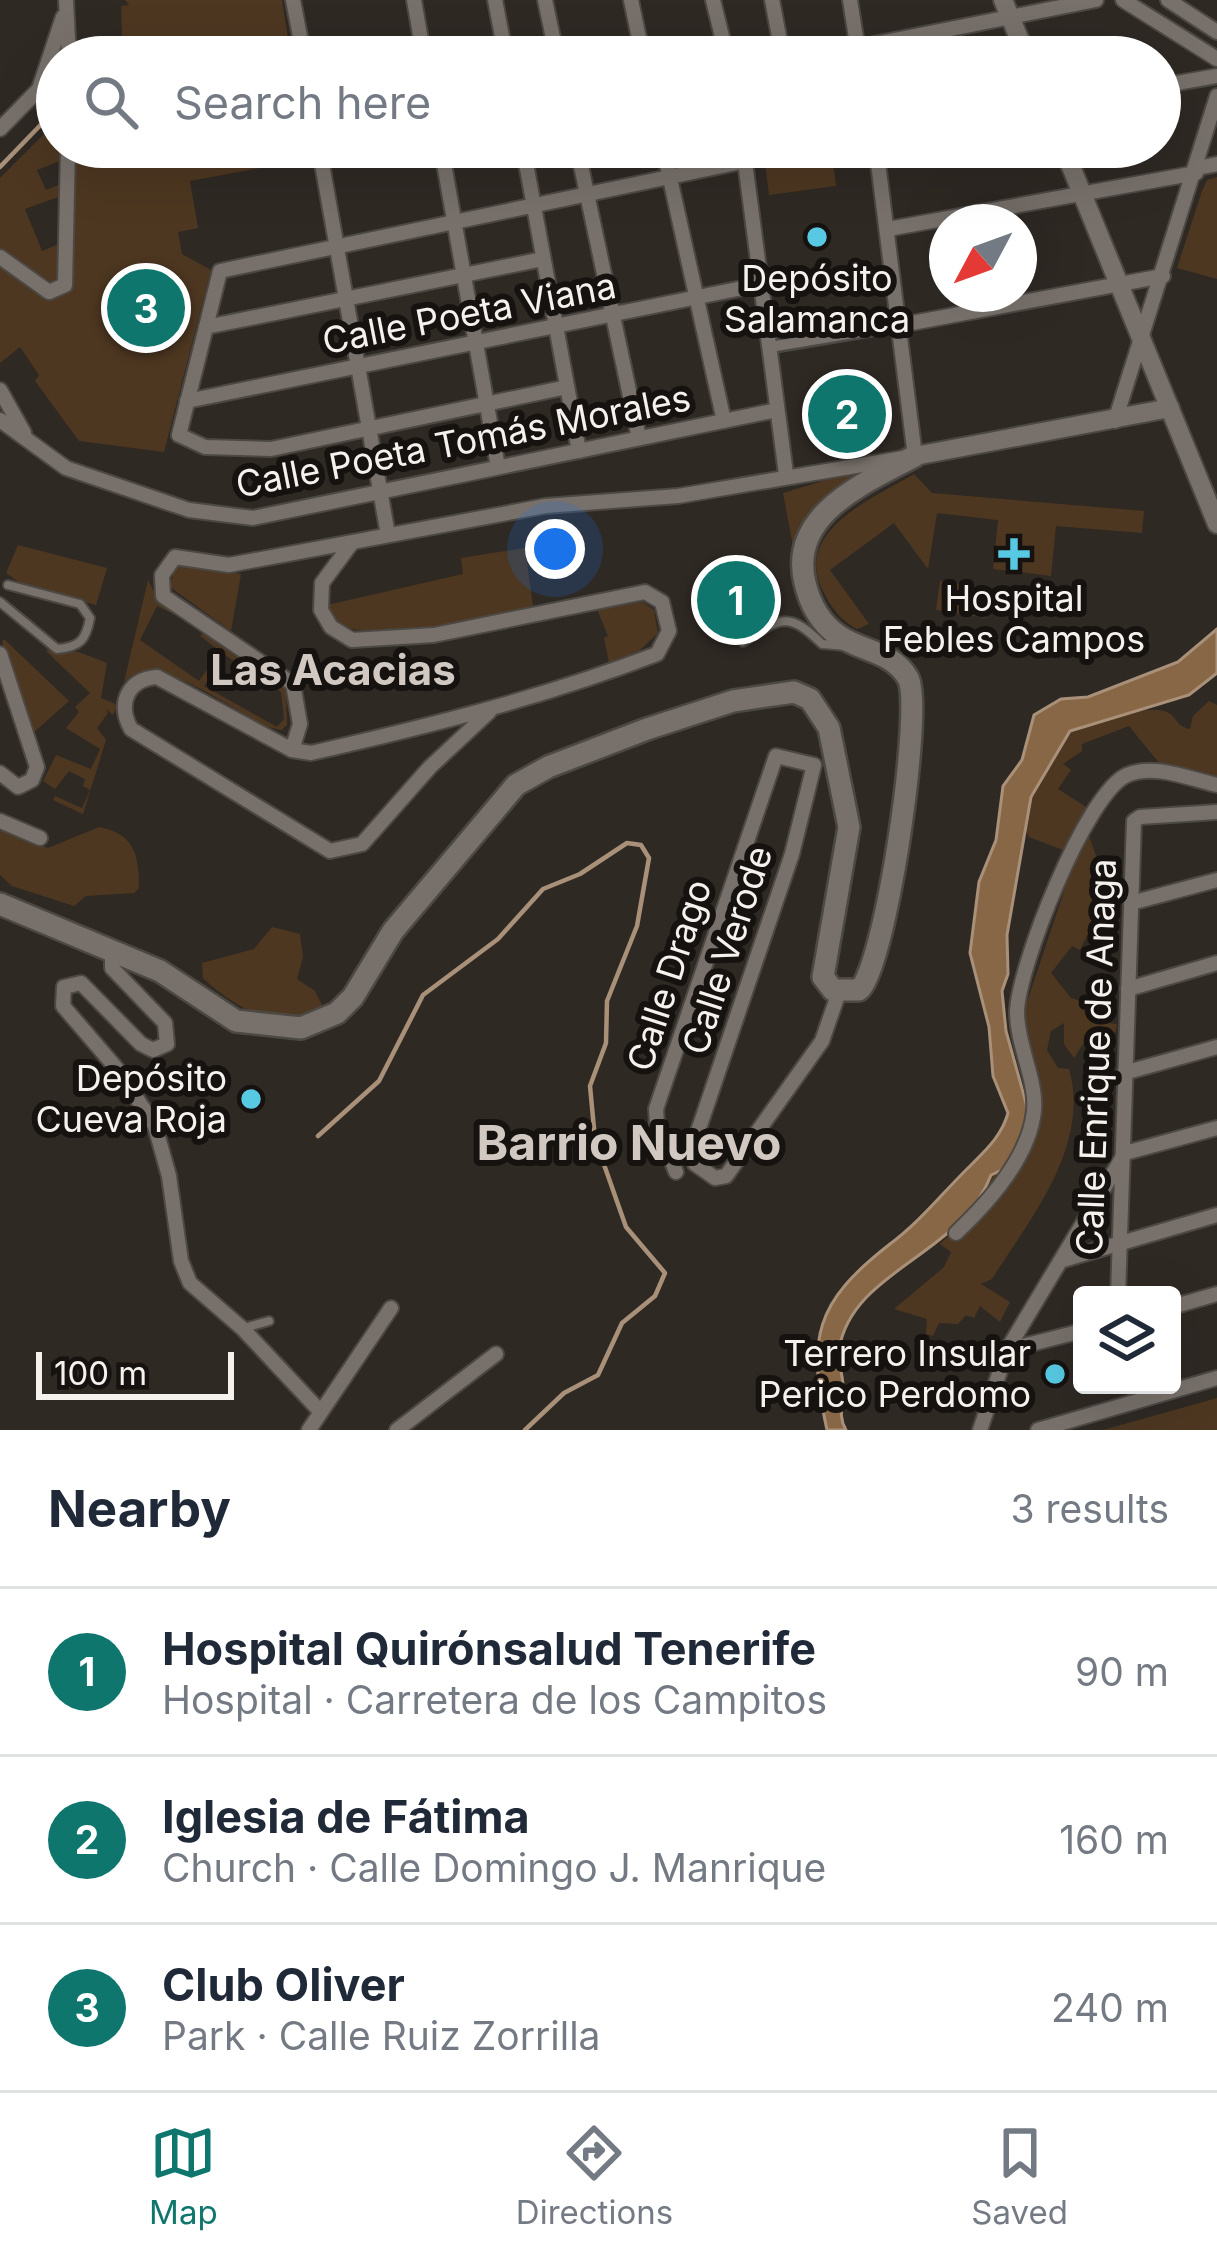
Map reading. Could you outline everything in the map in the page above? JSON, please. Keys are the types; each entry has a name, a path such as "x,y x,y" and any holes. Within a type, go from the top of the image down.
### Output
{"main road":[{"path":"0,904 160,971 236,1022 264,1028 310,1026 337,1013 353,997 393,931 516,785 548,767 647,729 733,701 794,692 816,706 830,728 850,826 825,982 839,992 859,990 872,970 886,911 915,699 893,661 854,645 829,628 811,602 803,575 807,539 826,510 915,456"}],"street":[{"path":"57,36 66,0"},
{"path":"293,0 300,36"},
{"path":"414,0 420,36"},
{"path":"495,0 502,36"},
{"path":"545,0 553,36"},
{"path":"631,0 639,36"},
{"path":"713,0 722,36"},
{"path":"772,0 779,36"},
{"path":"850,0 855,36"},
{"path":"1004,0 1018,36"},
{"path":"937,36 1096,0"},
{"path":"1123,0 1180,36"},
{"path":"1168,0 1217,32"},
{"path":"63,17 66,36"},
{"path":"1181,36 1217,59"},
{"path":"1181,82 1217,76"},
{"path":"0,129 36,92"},
{"path":"1115,421 1217,96"},
{"path":"888,229 1217,164"},
{"path":"0,257 50,292 65,286 68,168"},
{"path":"323,168 388,535"},
{"path":"445,168 498,467"},
{"path":"527,168 579,451"},
{"path":"581,168 639,438"},
{"path":"668,168 724,421"},
{"path":"567,387 248,452 205,447 179,435 220,271 701,168"},
{"path":"747,168 786,474"},
{"path":"879,168 915,456"},
{"path":"1072,168 1217,524"},
{"path":"206,327 544,259"},
{"path":"770,347 1163,276"},
{"name":"Calle Poeta Viana","path":"188,401 762,284"},
{"path":"1,395 30,443"},
{"name":"Calle Poeta Tomás Morales","path":"0,420 66,468 223,517 253,518 777,410"},
{"path":"292,750 300,724 293,684 163,596 160,582 175,557 229,565 545,506 678,496 786,474 1173,415"},
{"path":"322,583 351,544"},
{"path":"308,551 320,564 321,610 331,627 352,640 434,635 645,592 662,602 669,631 657,653 489,712 311,753 292,750 157,677 140,679 127,691 124,716 130,729 330,851 362,844 430,767 489,712"},
{"path":"0,654 38,767 32,780 18,787 0,773"},
{"name":"Calle Verode","path":"761,796 776,756 814,765 792,854 693,1152 695,1164 705,1172 726,1176 821,1041 839,992"},
{"path":"956,1233 990,1202 1030,1128 1035,1108 1021,1051 1020,988 1090,815 1109,788 1131,772 1156,771 1217,785"},
{"name":"Calle Drago","path":"676,1172 656,1124 656,1109 761,796"},
{"name":"Calle Enrique de Anaga","path":"1119,1286 1135,821 1217,812"},
{"path":"0,821 40,838"},
{"path":"1132,903 1217,880"},
{"path":"112,949 112,968 165,1023 166,1044 146,1047 81,983 64,987 63,1006 118,1070 155,1126 174,1201 181,1261 190,1283 243,1329 318,1409"},
{"path":"1128,989 1217,964"},
{"path":"1124,1073 1217,1047"},
{"path":"980,1430 1007,1350 1125,1153 1217,1128"},
{"path":"1063,1259 1217,1215"},
{"path":"1181,1304 1217,1294"},
{"path":"309,1430 318,1409 391,1308"},
{"path":"1007,1350 1073,1333"},
{"path":"397,1430 496,1354"},
{"path":"1181,1385 1217,1378"},
{"path":"1038,1430 1133,1394"}],"lane":[{"path":"0,602 57,649 75,648 87,637 91,618 80,604 8,584"},
{"path":"742,642 791,620 800,622 822,644 854,645"},
{"path":"243,1329 269,1321"}],"shaded area":[{"path":"125,0 282,0 288,36 122,36 121,6 129,5"},
{"path":"36,142 36,168 42,168 37,170 46,190 61,184 61,196 25,209 42,251 59,244 60,283 54,284 0,252 0,178"},
{"path":"75,168 260,168 190,181 198,228 178,232 182,254 211,270 164,452 79,441 35,381 39,375 20,347 0,363 0,264 49,298 71,287"},
{"path":"766,168 834,168 836,186 769,195"},
{"path":"1217,177 1217,279 1177,268 1202,191 1207,180"},
{"path":"856,471 857,479 815,508 793,546 783,493"},
{"path":"914,474 932,493 1144,511 1142,533 1056,526 1051,576 993,569 998,520 937,513 928,569 894,523 830,570 869,624 857,629 838,615 825,595 817,573 818,553 840,520"},
{"path":"18,545 107,568 96,605 23,585 6,573"},
{"path":"525,548 533,606 400,632 349,628 329,618 327,605 463,574 461,558"},
{"path":"175,566 241,574 231,631 170,587"},
{"path":"148,580 159,601 186,620 157,606 140,640 199,681 220,651 200,636 205,632 251,664 245,669 224,654 204,686 277,727 284,719 281,692 261,678 264,673 286,687 287,725 281,730 264,726 173,677 138,674 124,682"},
{"path":"940,581 990,588 986,618 936,610"},
{"path":"643,602 654,610 658,633 639,651 609,663 604,638 608,636 597,609"},
{"path":"1217,629 1217,673 1189,695 1070,731 1031,797 1002,991 1006,1031 1031,1121 1011,1166 991,1175 957,1225 885,1280 848,1322 839,1349 841,1414 846,1430 827,1430 818,1346 831,1305 845,1285 912,1226 988,1147 1008,1113 993,1076 989,1027 970,953 979,882 996,840 1003,786 1022,760 1034,715 1061,699 1088,697 1178,662"},
{"path":"4,639 69,701 34,732 2,642"},
{"path":"45,650 79,652 107,663 101,698 118,705 113,715 105,708 108,713 97,728 106,740 83,814 53,800 55,796 82,808 90,790 83,786 85,779 69,771 55,789 43,781 56,755 91,769 100,749 66,728 79,712 75,707 90,693"},
{"path":"1209,701 1217,705 1217,778 1164,769 1129,726 1082,744 1082,751 1063,764 1071,770 1058,789 1086,807 1083,819 1110,896 1095,902 1094,911 1119,915 1119,932 1088,934 1080,950 1072,946 1051,973 1071,998 1090,1004 1092,1021 1117,1024 1116,1032 1104,1040 1087,1038 1074,1058 1064,1044 1064,1023 1051,1031 1047,1050 1058,1068 1069,1069 1072,1125 1039,1206 992,1279 981,1284 1010,1302 1000,1322 980,1306 974,1318 966,1315 958,1324 939,1323 933,1336 926,1334 927,1319 894,1309 944,1267 951,1252 940,1244 958,1227 991,1175 1011,1166 1031,1144 1041,1120 1023,1014 1074,861 1068,852 1029,837 1023,825 1031,797 1072,730 1147,710 1167,712 1190,729 1193,716"},
{"path":"99,827 120,835 132,848 139,876 134,893 86,896 74,906 12,886 0,875 0,828 48,848"},
{"path":"272,927 300,934 303,957 297,979 315,991 323,1007 309,1017 293,1021 260,1015 203,978 202,963 254,949"},
{"path":"1217,1398 1217,1430 1103,1430"}],"waterway":[{"path":"0,167 36,130"},
{"path":"318,1136 379,1081 423,995 498,939 543,889 580,874 627,843 641,845 649,858 637,926 607,1001 606,1043 590,1086 595,1139 626,1227 665,1273 655,1296 622,1323 598,1375 564,1393 525,1430"}],"place":[{"name":"Depósito Salamanca","path":"817,237"},
{"name":"Club Oliver","path":"146,308"},
{"name":"Iglesia de Fátima","path":"847,414"},
{"name":"Hospital Febles Campos","path":"1014,554"},
{"name":"Hospital Quirónsalud Tenerife","path":"736,600"},
{"name":"Depósito Cueva Roja","path":"251,1099"},
{"name":"Terrero Insular Perico Perdomo","path":"1055,1374"}],"district":[{"name":"Las Acacias","path":"333,670"},
{"name":"Barrio Nuevo","path":"629,1143"}]}
